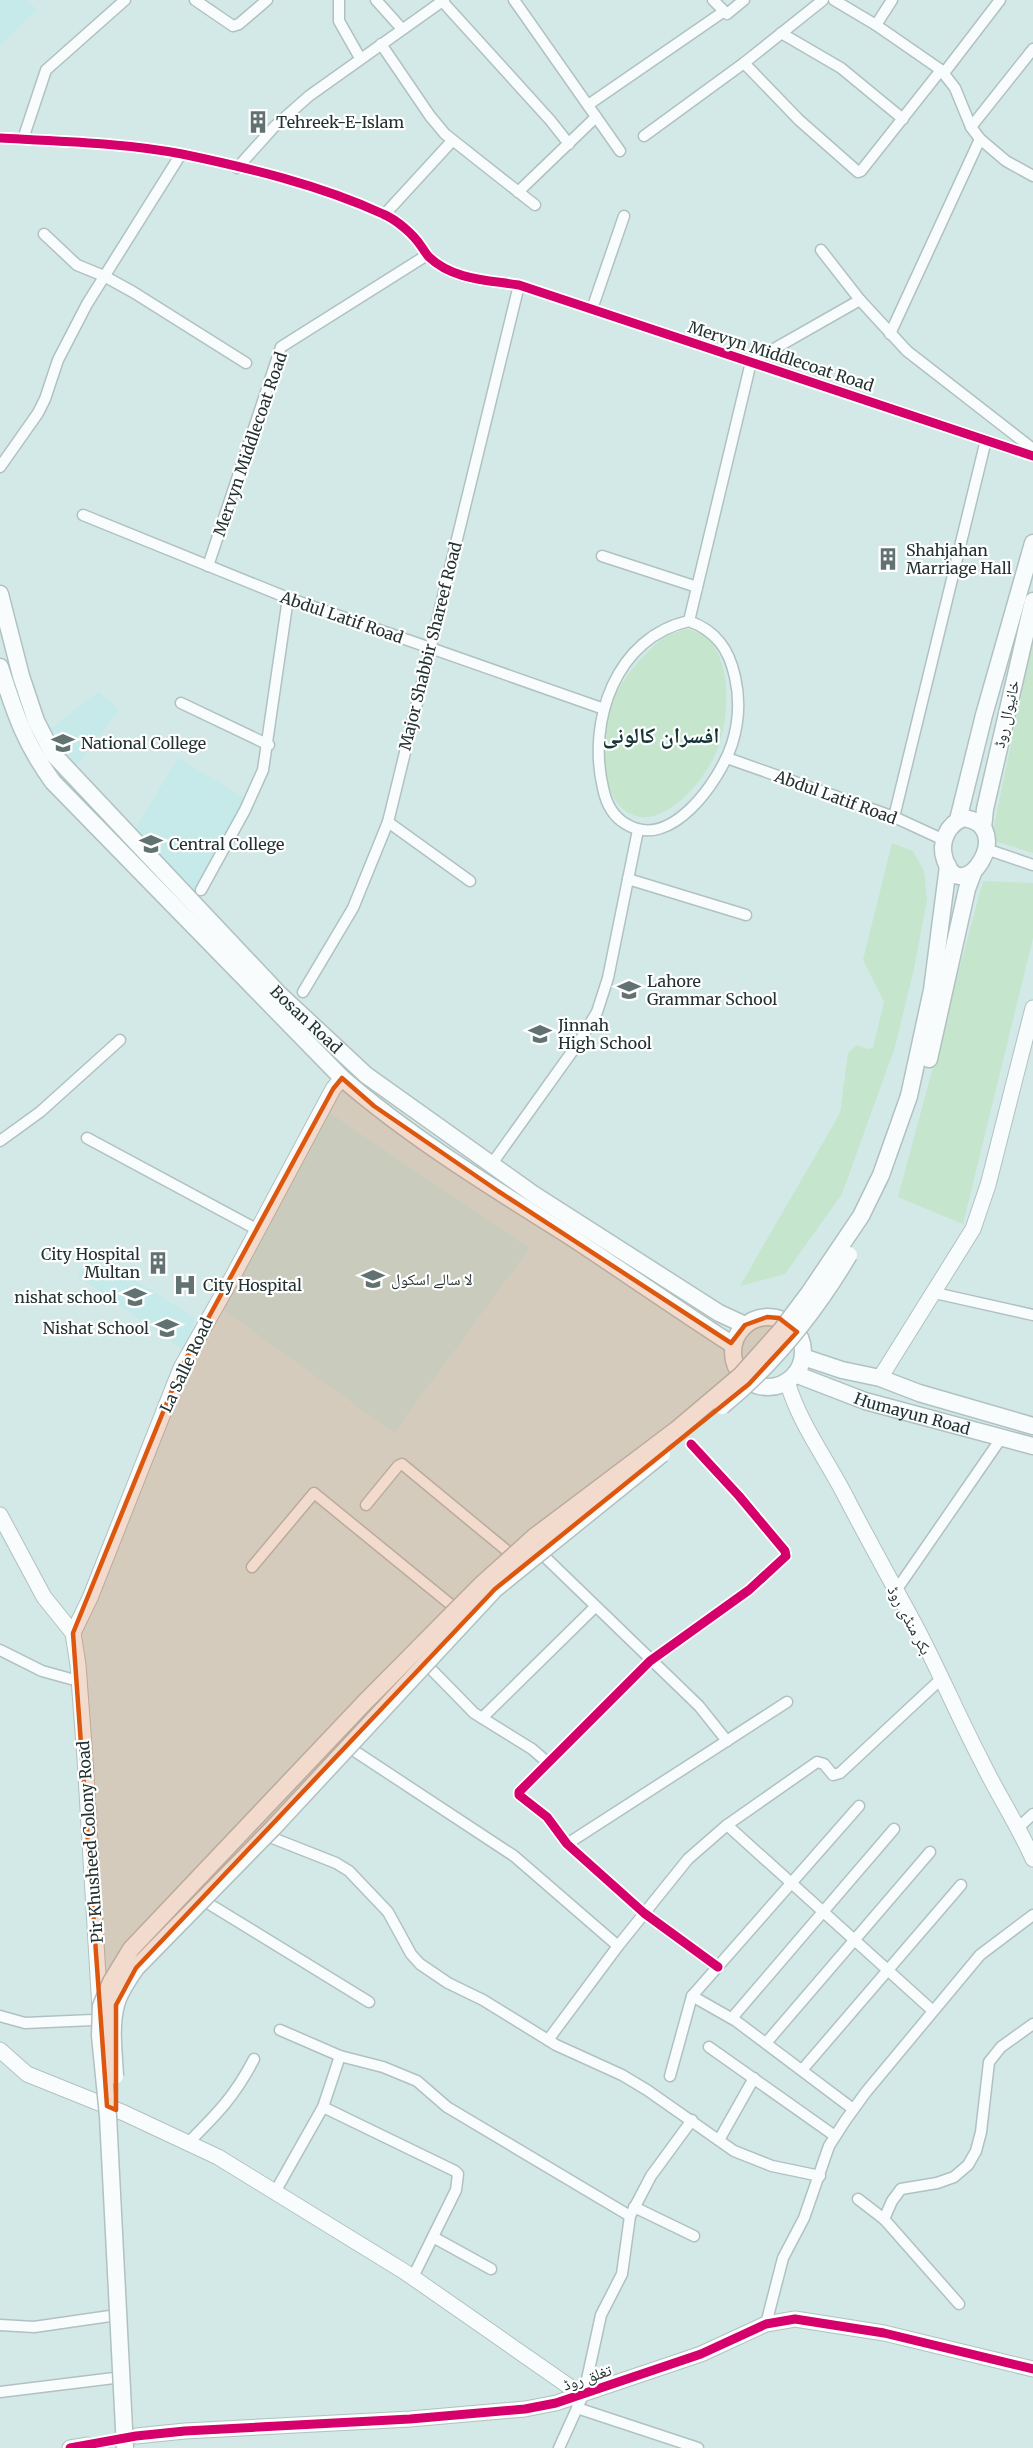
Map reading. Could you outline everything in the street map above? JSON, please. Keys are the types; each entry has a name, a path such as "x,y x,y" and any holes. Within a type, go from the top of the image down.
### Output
{"main road":[{"path":"132,2444 97,2020 111,1982 131,1949 374,1694 483,1584 534,1537 698,1412 741,1375 782,1329 837,1254 861,1216 914,1097 932,990 948,866 943,850 944,840 947,831 958,820 984,715 1033,543"},
{"name":"Bosan Road","path":"0,594 21,676 36,721 53,754 65,770 230,944 297,1011 379,1086 491,1165 719,1313 745,1326"},
{"name":"خانیوال روڈ","path":"983,828 985,808 1033,601"},
{"name":"Bosan Road","path":"0,667 14,713 24,736 35,757 53,782 342,1078 374,1106 479,1178 654,1290 733,1345"},
{"path":"984,715 1005,720"},
{"path":"132,2444 113,2034 116,2005 123,1988 136,1968 273,1828 495,1588 749,1384 789,1342 846,1260 890,1180 914,1097 967,889 986,849 983,828 971,819 958,820"},
{"path":"948,866 958,874 973,873"},
{"path":"779,1318 788,1323 801,1340 803,1357 791,1378 770,1387 752,1384 737,1370 733,1345 737,1334 755,1319 779,1318"},
{"name":"Humayun Road","path":"803,1357 842,1370 880,1378 919,1393 1033,1426"},
{"name":"Humayun Road","path":"791,1378 865,1401 1033,1446"},
{"path":"880,1378 927,1388 1033,1418"}],"street":[{"path":"23,139 46,70 125,0"},
{"path":"195,0 232,26 239,24 267,0"},
{"path":"376,0 402,29"},
{"path":"514,0 620,151"},
{"path":"713,0 723,12"},
{"path":"588,105 723,12 731,12 744,0"},
{"path":"645,136 744,63 823,0"},
{"path":"834,0 876,25 943,72 955,88 971,128 980,139 1006,161 1033,176"},
{"path":"876,25 892,0"},
{"path":"744,63 799,120 858,172 943,72 1000,0"},
{"path":"237,168 274,127 300,104 360,58 443,1 569,144"},
{"path":"341,2 339,21 360,58"},
{"path":"781,33 841,68 903,118"},
{"path":"381,44 430,116 452,141 535,205"},
{"path":"971,128 1033,48"},
{"path":"518,192 596,117"},
{"path":"0,138 181,154 298,183 386,214 452,141"},
{"path":"890,334 980,139"},
{"path":"0,467 38,413 58,360 104,276 181,154"},
{"name":"Mervyn Middlecoat Road","path":"386,214 421,244 427,255 448,271 465,277 519,285 1033,456"},
{"path":"592,309 624,216"},
{"path":"44,234 77,265 104,276 246,363"},
{"path":"821,249 860,300 908,351 1033,449"},
{"name":"Mervyn Middlecoat Road","path":"208,566 281,347 427,255"},
{"name":"Major Shabbir Shareef Road","path":"303,992 353,908 388,822 519,285"},
{"path":"689,621 751,362 860,300"},
{"path":"894,817 986,440"},
{"name":"Abdul Latif Road","path":"83,515 288,598 604,709"},
{"path":"602,556 697,587"},
{"path":"201,890 263,770 269,745 288,598"},
{"path":"689,621 701,625 718,637 733,668 737,686 738,716 726,758 706,790 678,818 661,829 638,830 624,823 612,812 603,790 598,760 604,709 613,684 630,656 641,645 675,624 689,621"},
{"path":"181,704 269,745"},
{"name":"Abdul Latif Road","path":"726,758 894,817 944,840"},
{"path":"388,822 470,882"},
{"path":"491,1165 579,1042 597,1012 608,978 638,830"},
{"path":"986,849 1033,865"},
{"path":"628,879 746,915"},
{"path":"880,1378 973,1229 984,1196 1033,1008"},
{"path":"0,1141 40,1112 120,1040"},
{"name":"La Salle Road","path":"73,1633 90,1598 181,1368 333,1089 342,1078"},
{"path":"87,1138 258,1230"},
{"path":"935,1293 1033,1314"},
{"name":"بکر منڈی روڈ","path":"791,1378 807,1432 839,1483 895,1592 914,1623 982,1763 1019,1827 1033,1858"},
{"path":"895,1592 1002,1437"},
{"path":"691,1444 739,1496 785,1551 786,1556 749,1590 650,1661 520,1788 519,1795 547,1817 567,1844 644,1914 718,1967"},
{"path":"366,1505 402,1464 506,1550"},
{"path":"252,1567 314,1493 450,1604"},
{"path":"0,1515 44,1597 73,1633"},
{"path":"544,1557 699,1706 727,1741"},
{"path":"482,1718 595,1607"},
{"name":"Pir Khusheed Colony Road","path":"73,1633 97,2020"},
{"path":"0,1650 42,1671 75,1672"},
{"path":"430,1668 482,1718 532,1749 547,1762"},
{"path":"548,2040 618,1946 688,1859 727,1825 817,1762 824,1764 834,1776 840,1773 941,1679"},
{"path":"567,1844 787,1702"},
{"path":"353,1750 514,1856 618,1946"},
{"path":"670,2076 692,1996 859,1806"},
{"path":"1019,1827 1033,1814"},
{"path":"727,1825 933,2011"},
{"path":"732,2018 894,1828"},
{"path":"270,1837 336,1863 349,1871 388,1912 405,1946 420,1964 448,1983 483,2000 548,2040 622,2075 692,2120 734,2151 754,2160 820,2176"},
{"path":"766,2043 930,1852"},
{"path":"802,2070 961,1886"},
{"path":"206,1902 369,2002"},
{"path":"766,2324 783,2258 804,2218 829,2146 835,2136 853,2109 980,1955 1033,1915"},
{"path":"692,1996 732,2018 853,2109"},
{"path":"0,2016 25,2023 97,2020"},
{"path":"884,2219 892,2201 901,2189 937,2183 954,2177 968,2165 976,2151 981,2132 989,2062 1001,2047 1033,2024"},
{"path":"280,2030 340,2056 383,2067 417,2081 447,2106 632,2212 694,2236"},
{"path":"709,2047 835,2136"},
{"path":"0,2050 27,2074 98,2102 218,2157 413,2277 580,2398 698,2448"},
{"path":"275,2192 323,2107 340,2056"},
{"path":"188,2143 224,2107 240,2087 254,2059"},
{"path":"719,2140 754,2078"},
{"path":"323,2107 455,2170 458,2174 456,2190 413,2277"},
{"path":"559,2448 580,2398 601,2315 622,2274 632,2212 663,2158 692,2120"},
{"path":"858,2199 884,2219 959,2304"},
{"path":"433,2237 491,2270"},
{"path":"0,2325 34,2327 110,2316"},
{"name":"تغلق روڈ","path":"132,2444 185,2431 410,2419 525,2409 580,2398 701,2354 766,2324 795,2319 884,2333 1033,2369"},
{"path":"0,2392 114,2378"},
{"path":"70,2448 88,2445 132,2444"}],"highlighted area":[{"path":"342,1078 374,1106 498,1191 731,1343 745,1325 767,1317 779,1318 797,1332 749,1384 495,1589 136,1968 116,2005 116,2110 107,2106 73,1633 181,1368 333,1089"}],"shaded area":[{"path":"0,0 26,0 37,10 0,46"},
{"path":"99,692 119,710 72,771 44,733"},
{"path":"178,758 248,800 192,899 129,840"},
{"name":"لا سالے اسکول","path":"330,1113 530,1248 394,1433 222,1309"},
{"name":"nishat school","path":"94,1254 195,1318 185,1351 78,1276"}],"green space":[{"path":"687,629 707,638 716,649 722,663 726,711 720,742 699,781 674,806 660,814 646,817 631,814 615,800 607,781 603,750 606,720 617,692 634,667 662,639"},
{"path":"1033,639 1033,853 991,840"},
{"path":"892,843 913,851 924,871 927,899 914,969 895,1047 842,1194 785,1274 740,1286 840,1113 848,1053 857,1045 867,1049 873,1048 884,1002 863,960"},
{"path":"983,881 1033,883 1033,938 963,1224 898,1197"}],"cycle path":[{"path":"0,138 91,143 160,150 284,178 334,194 388,217 409,232 438,265 460,275 519,285 1033,456"},
{"path":"691,1444 739,1496 785,1551 786,1556 749,1590 650,1661 519,1792 519,1795 547,1817 567,1844 644,1913 718,1967"},
{"path":"70,2448 136,2436 185,2431 410,2419 525,2409 556,2403 701,2354 766,2324 795,2319 884,2333 1033,2369"}],"place":[{"name":"Tehreek-E-Islam","path":"258,122"},
{"name":"Shahjahan Marriage Hall","path":"888,559"},
{"name":"National College","path":"63,743"},
{"name":"Central College","path":"151,844"},
{"name":"Lahore Grammar School","path":"629,990"},
{"name":"Jinnah High School","path":"540,1034"},
{"name":"City Hospital Multan","path":"158,1263"},
{"name":"لا سالے اسکول","path":"373,1279"},
{"name":"City Hospital","path":"185,1285"},
{"name":"nishat school","path":"135,1297"},
{"name":"Nishat School","path":"167,1328"}],"district":[{"name":"افسران کالونی","path":"661,735"}]}
